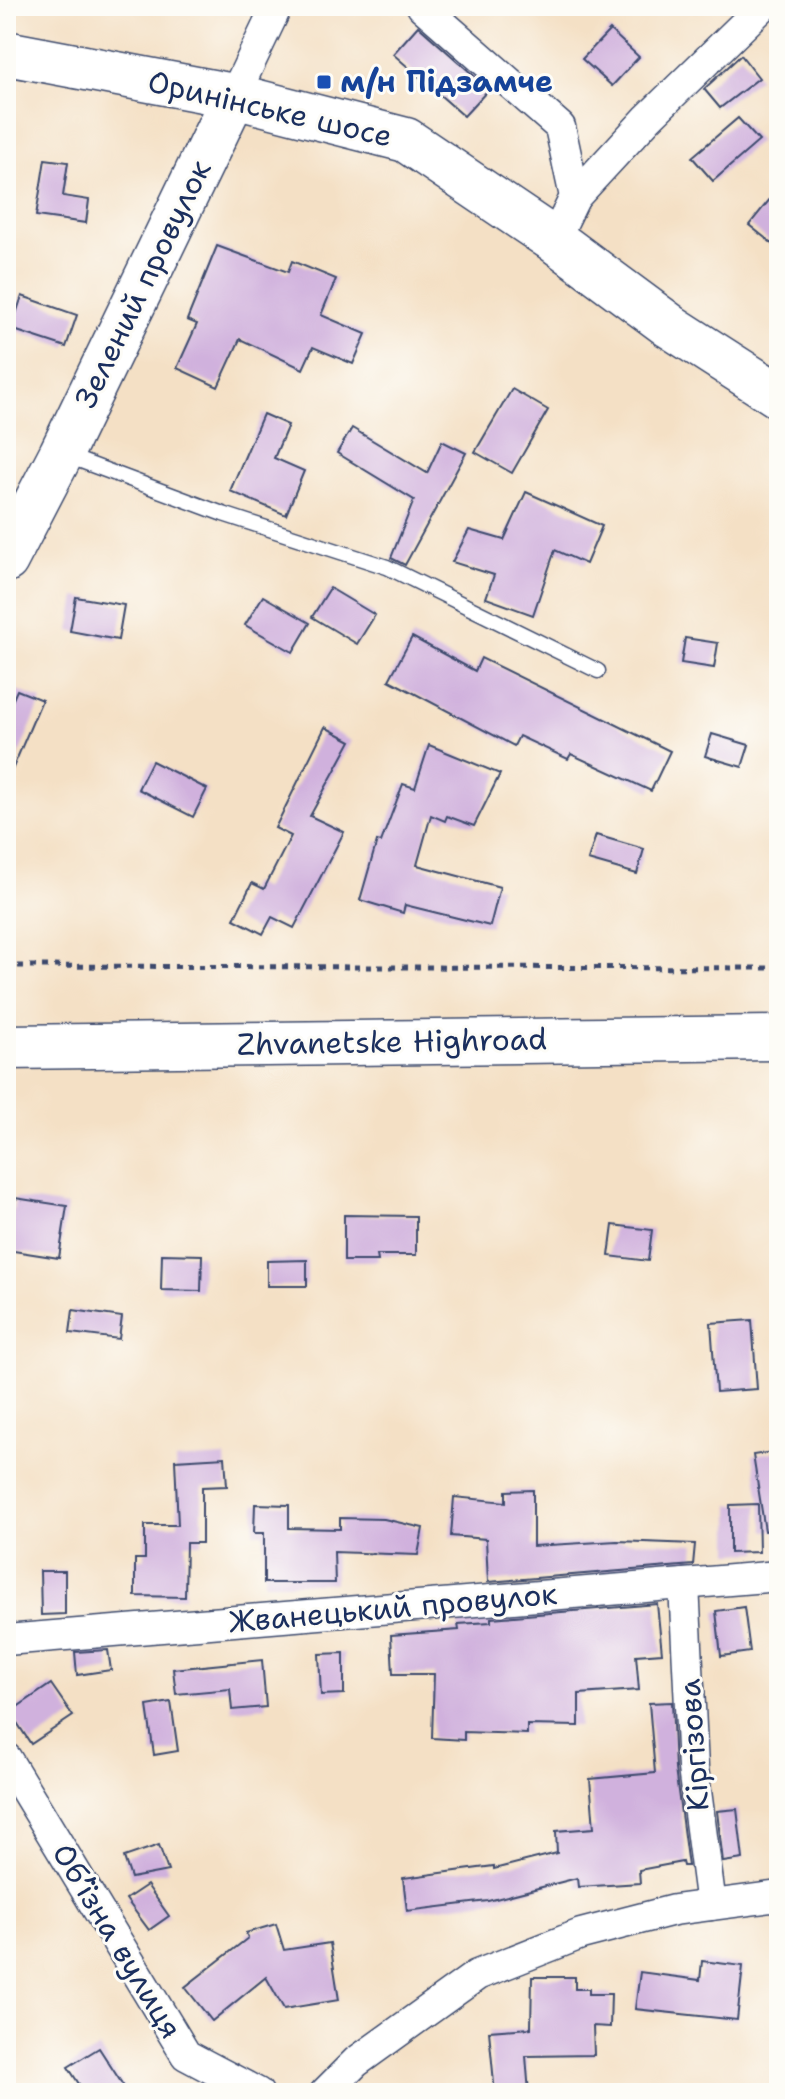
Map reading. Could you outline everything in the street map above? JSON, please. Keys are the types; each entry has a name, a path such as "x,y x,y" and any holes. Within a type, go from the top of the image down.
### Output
{"main road":[{"name":"Оринінське шосе","path":"6,53 234,96 406,140 554,240 670,326 779,396"},
{"name":"Зелений провулок","path":"6,560 61,454 234,96"},
{"name":"Zhvanetske Highroad","path":"6,1047 779,1038"}],"street":[{"name":"Зелений провулок","path":"234,96 277,6"},
{"path":"422,6 560,127 575,197"},
{"path":"554,240 575,197 607,159 763,6"},
{"name":"Жванецький провулок","path":"6,1640 779,1576"},
{"name":"Кіргізова","path":"684,1584 693,1768 711,1905"},
{"name":"Обʼїзна вулиця","path":"6,1758 186,2055 258,2093"},
{"path":"325,2093 356,2062 477,1975 581,1934 674,1910 779,1896"}],"lane":[{"path":"61,454 223,514 387,567 598,671"}],"path":[{"path":"6,966 779,968"}],"building":[{"path":"418,26 489,89 464,116 393,54"},
{"path":"610,30 639,57 612,86 582,59"},
{"path":"741,55 759,78 720,108 704,89"},
{"path":"738,118 759,141 713,181 692,157"},
{"path":"45,159 68,162 63,196 89,200 86,223 36,216"},
{"path":"779,188 779,249 749,225"},
{"path":"217,246 288,272 292,261 336,279 321,315 366,334 353,364 313,347 303,369 240,339 218,387 177,368 197,324 187,320"},
{"path":"22,296 77,315 66,347 11,329"},
{"path":"512,389 548,410 512,473 475,452"},
{"path":"263,414 288,425 274,458 304,471 286,515 230,491"},
{"path":"352,428 427,473 442,441 466,453 405,565 391,558 414,500 337,453"},
{"path":"526,492 602,526 586,564 555,550 533,615 486,598 494,575 452,562 469,530 504,540"},
{"path":"330,588 375,615 357,644 312,617"},
{"path":"263,596 310,623 293,652 245,625"},
{"path":"76,597 124,605 118,640 70,631"},
{"path":"412,637 475,671 481,658 670,751 651,791 571,754 568,759 519,736 514,746 389,680"},
{"path":"685,638 718,643 714,668 681,663"},
{"path":"17,690 42,700 6,784 6,715"},
{"path":"325,727 351,741 310,816 344,832 294,928 272,917 263,934 234,919 252,883 264,889 291,836 275,828"},
{"path":"712,734 749,745 742,767 705,756"},
{"path":"429,745 500,774 474,826 447,816 445,821 431,815 417,865 500,887 490,926 405,905 403,913 360,900 377,841 381,842 403,784 415,788"},
{"path":"152,761 207,789 193,817 138,789"},
{"path":"596,835 644,849 637,874 588,860"},
{"path":"15,1198 67,1206 59,1258 7,1250"},
{"path":"344,1215 416,1216 416,1255 377,1255 378,1261 344,1261"},
{"path":"613,1225 652,1230 648,1261 609,1256"},
{"path":"162,1254 202,1255 201,1291 161,1290"},
{"path":"307,1260 307,1286 267,1286 267,1261"},
{"path":"73,1310 122,1317 119,1339 70,1333"},
{"path":"752,1320 757,1389 716,1392 711,1323"},
{"path":"779,1451 779,1530 765,1531 753,1455"},
{"path":"225,1457 227,1486 202,1487 202,1543 186,1543 185,1597 135,1596 135,1559 145,1559 145,1525 178,1525 175,1460"},
{"path":"533,1490 533,1546 617,1541 695,1544 693,1565 488,1582 486,1539 451,1536 454,1497 506,1502 506,1491"},
{"path":"255,1504 289,1505 289,1528 340,1529 340,1518 384,1519 423,1528 418,1555 334,1552 335,1583 264,1583 264,1533 254,1533"},
{"path":"758,1504 759,1552 730,1553 730,1505"},
{"path":"40,1571 65,1571 65,1614 41,1615"},
{"path":"657,1604 662,1653 636,1655 639,1690 579,1694 579,1726 527,1725 527,1734 464,1732 464,1740 432,1738 434,1674 393,1674 391,1635 459,1630 458,1624 491,1622 491,1618"},
{"path":"744,1607 750,1652 721,1656 716,1611"},
{"path":"108,1650 111,1670 77,1675 75,1652"},
{"path":"344,1653 344,1694 321,1695 319,1654"},
{"path":"262,1660 266,1707 232,1710 230,1689 176,1694 173,1669"},
{"path":"51,1684 73,1716 31,1744 10,1712"},
{"path":"171,1702 178,1751 154,1755 147,1706"},
{"path":"672,1702 675,1769 688,1866 683,1866 682,1862 639,1870 640,1883 578,1887 577,1878 488,1901 407,1911 403,1878 494,1866 494,1869 557,1853 556,1831 594,1828 590,1779 655,1773 649,1703"},
{"path":"737,1809 743,1859 723,1862 717,1811"},
{"path":"159,1845 168,1871 131,1878 124,1857"},
{"path":"147,1885 169,1916 149,1930 126,1899"},
{"path":"276,1924 284,1950 330,1943 339,2000 284,2009 266,1977 212,2021 185,1987 248,1938 246,1933"},
{"path":"702,1961 743,1966 737,2020 635,2009 640,1972 700,1980"},
{"path":"532,1977 575,1977 575,1989 589,1989 589,1994 611,1994 610,2027 593,2026 594,2055 526,2056 529,2093 495,2093 489,2031 531,2028"},
{"path":"99,2048 128,2093 85,2093 68,2067"}],"place":[{"name":"м/н Підзамче","path":"324,82"}]}
